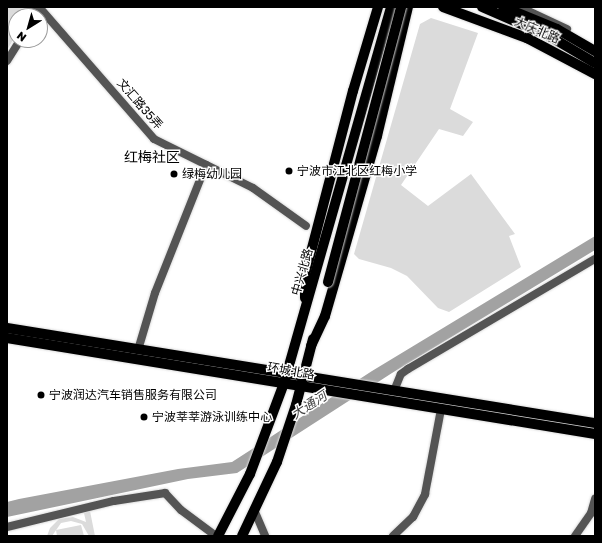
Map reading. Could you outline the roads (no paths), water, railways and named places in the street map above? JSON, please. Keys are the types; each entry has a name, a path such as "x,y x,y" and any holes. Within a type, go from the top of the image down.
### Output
{"main road":[{"path":"305,310 305,275 353,91 378,7"},
{"name":"中兴北路","path":"217,536 250,474 285,378 391,7"},
{"path":"242,536 255,512 288,430 401,7"},
{"path":"311,346 326,316 377,136 408,7"},
{"name":"大庆北路","path":"443,7 527,38 595,74"},
{"path":"482,7 551,37 595,63"},
{"name":"大庆北路","path":"503,7 557,29 595,51"},
{"name":"环城北路","path":"7,328 138,350 302,381 340,382 595,423"},
{"name":"环城北路","path":"7,338 285,378"},
{"name":"环城北路","path":"302,381 327,391 595,434"}],"street":[{"name":"文汇路35弄","path":"39,7 154,139 253,188 306,226"},
{"path":"520,7 555,22 595,45"},
{"path":"7,61 15,48"},
{"path":"138,350 155,293 206,165"},
{"path":"394,391 401,374 408,369 595,259"},
{"path":"393,536 413,517 425,494 441,409"},
{"path":"7,527 114,501 160,493 169,495 181,510 217,536"},
{"path":"575,536 591,513 595,499"},
{"path":"255,512 265,536"}],"place":[{"name":"宁波市江北区红梅小学","path":"289,171"},
{"name":"绿梅幼儿园","path":"174,174"},
{"name":"宁波润达汽车销售服务有限公司","path":"41,395"},
{"name":"宁波莘莘游泳训练中心","path":"144,417"}],"district":[{"name":"红梅社区","path":"152,157"}],"water label":[{"name":"大通河","path":"309,405"}]}
